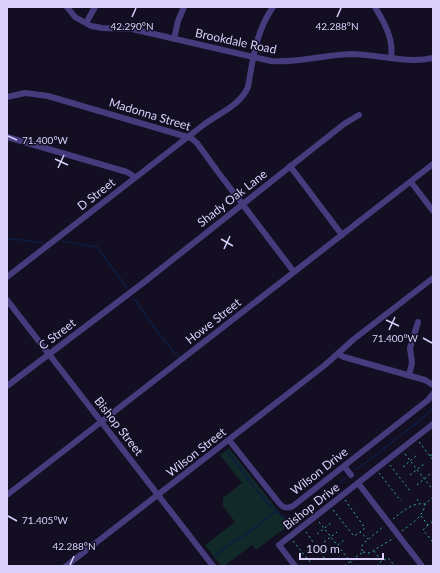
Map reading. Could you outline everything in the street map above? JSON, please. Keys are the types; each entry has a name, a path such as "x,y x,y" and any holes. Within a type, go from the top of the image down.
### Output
{"street":[{"name":"Brookdale Road","path":"67,7 75,16 86,23 102,28 132,29 271,61 290,62 332,55 351,54 414,60 433,58"},
{"path":"86,23 95,7"},
{"path":"174,39 178,21 184,7"},
{"name":"D Street","path":"7,277 135,177 243,96 248,87 253,58 262,26 273,7"},
{"path":"375,7 384,22 390,37 392,48 391,58"},
{"name":"Madonna Street","path":"7,96 25,93 48,96 188,137 197,143 294,272"},
{"name":"Shady Oak Lane","path":"120,299 344,124 359,115"},
{"path":"7,137 128,172 135,177"},
{"name":"Howe Street","path":"7,495 433,164"},
{"path":"290,166 342,235"},
{"path":"411,182 433,211"},
{"name":"Wilson Street","path":"66,566 229,440 433,278"},
{"name":"C Street","path":"7,386 120,299"},
{"name":"Bishop Street","path":"7,300 213,566"},
{"path":"409,375 412,363 410,348 418,322"},
{"path":"338,354 347,358 426,380 433,385"},
{"name":"Wilson Drive","path":"229,440 279,503 284,508 290,507 432,397"},
{"name":"Bishop Drive","path":"295,566 279,545 433,424"},
{"path":"344,466 351,475"},
{"name":"Bishop Drive","path":"358,483 422,566"}],"path":[{"path":"415,438 433,460"},
{"path":"401,449 433,490"},
{"path":"403,467 417,455"},
{"path":"386,461 411,492"},
{"path":"410,475 424,464"},
{"path":"376,469 401,501"},
{"path":"417,485 430,474"},
{"path":"330,505 354,536 360,532 365,528 342,496"},
{"path":"344,566 363,552 369,553 374,551 398,535 421,516 425,510 425,504 433,497"},
{"path":"417,499 420,503"},
{"path":"363,552 361,548 368,540 406,508 420,503 425,504"},
{"path":"315,516 354,566"},
{"path":"421,516 428,525"},
{"path":"433,521 423,530 433,542"},
{"path":"317,530 318,533 331,523 328,522"},
{"path":"302,527 326,559"},
{"path":"324,542 337,532"},
{"path":"360,532 368,540"},
{"path":"289,537 311,563"},
{"path":"330,551 344,540"},
{"path":"374,551 382,561"},
{"path":"378,566 382,561 388,558 395,566"}],"green space":[{"path":"229,448 289,525 256,550 252,545 224,566 221,566 205,545 235,522 223,506 223,498 242,483 220,455"}],"waterway":[{"path":"7,239 43,243"},
{"path":"62,241 97,247 127,288"},
{"path":"133,297 156,330 180,359"},
{"path":"355,470 426,416 433,408"},
{"path":"227,452 272,508 280,515 288,519 301,514 346,477"},
{"path":"216,556 225,547 246,534 275,512"}]}
